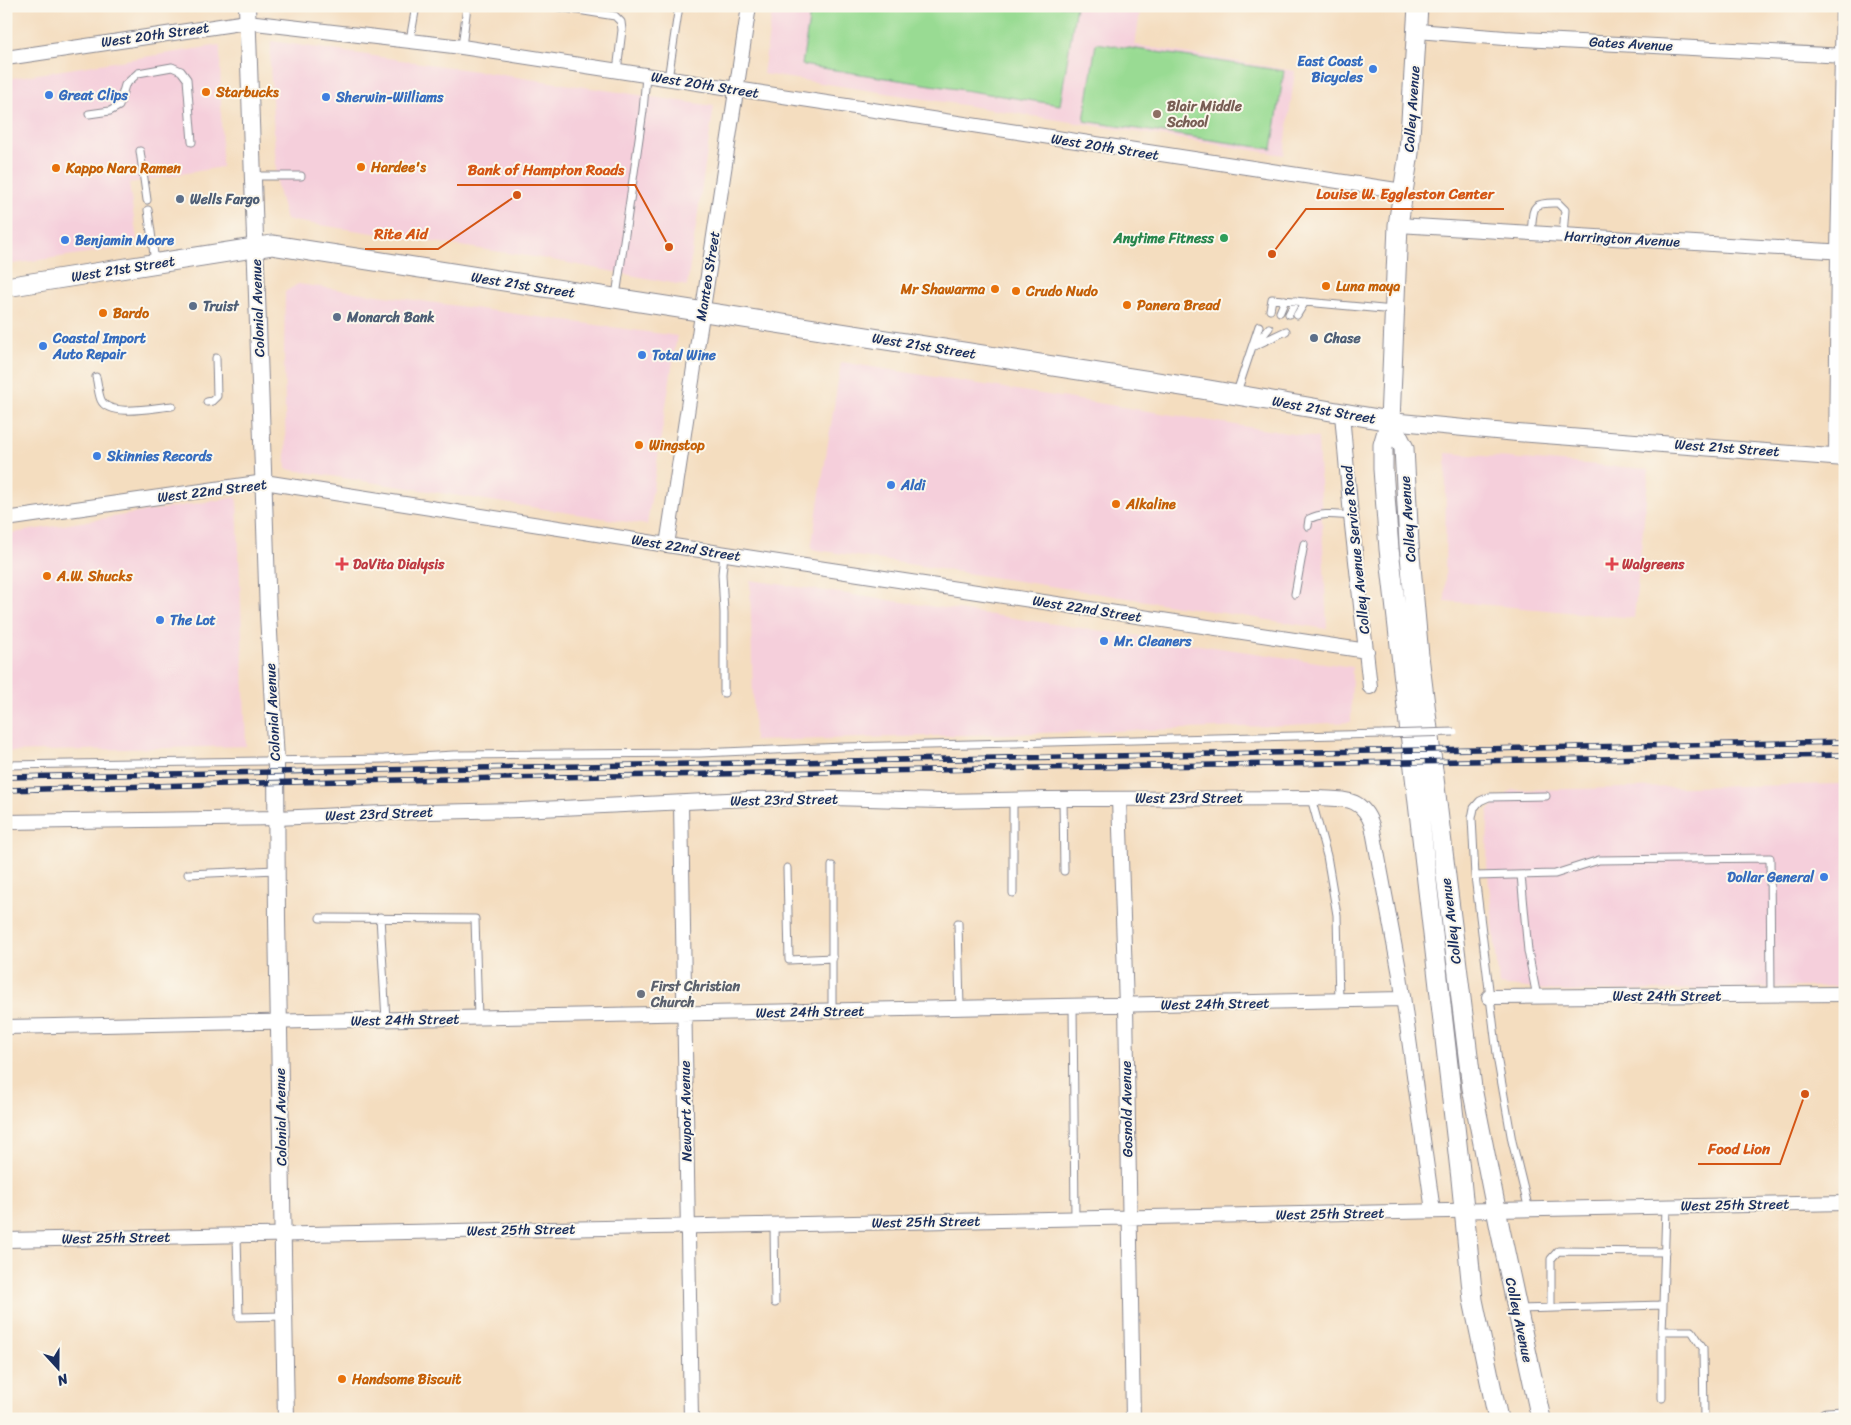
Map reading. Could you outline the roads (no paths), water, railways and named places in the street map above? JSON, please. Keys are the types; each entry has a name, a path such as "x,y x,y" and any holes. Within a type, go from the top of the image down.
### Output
{"main road":[{"name":"Colley Avenue","path":"1418,6 1409,153 1398,226 1390,421 1383,445 1383,469 1389,548 1475,1314 1498,1419"},
{"name":"West 21st Street","path":"6,287 255,248 280,246 1236,395 1390,421"},
{"name":"Colley Avenue","path":"1390,421 1404,448 1408,535 1419,656 1472,1088 1541,1419"},
{"path":"1827,1419 1845,1418"}],"street":[{"name":"Manteo Street","path":"667,545 749,6"},
{"path":"1840,457 1843,6"},
{"name":"West 20th Street","path":"6,58 247,14 1403,192"},
{"name":"Colonial Avenue","path":"247,14 276,761 286,1419"},
{"name":"Gates Avenue","path":"1417,31 1844,56"},
{"name":"Harrington Avenue","path":"1398,226 1841,252"},
{"name":"Colley Avenue Service Road","path":"1342,414 1370,687"},
{"name":"West 21st Street","path":"1390,421 1517,433 1840,457"},
{"name":"West 22nd Street","path":"6,519 264,482 724,554 1367,651"},
{"name":"West 23rd Street","path":"6,822 277,818 748,799 832,798 939,801 1063,798 1311,798 1350,801 1360,805 1367,813 1372,826 1403,999 1433,1211"},
{"name":"Gosnold Avenue","path":"1119,798 1126,1006 1133,1419"},
{"name":"Newport Avenue","path":"681,803 691,1419"},
{"name":"West 24th Street","path":"1489,996 1845,994"},
{"name":"West 24th Street","path":"6,1027 684,1015 1403,999"},
{"name":"West 25th Street","path":"6,1240 1845,1203"}],"lane":[{"path":"410,40 416,6"},
{"path":"462,47 467,6"},
{"path":"553,6 615,16 621,22 622,30 617,72"},
{"path":"668,79 679,6"},
{"path":"89,114 110,111 119,106 125,85 138,73 172,67 181,70 187,79 192,142"},
{"path":"616,299 643,111 646,76"},
{"path":"140,151 147,200"},
{"path":"253,176 301,176"},
{"path":"1531,233 1534,209 1537,204 1542,202 1558,203 1565,210 1562,235"},
{"path":"148,210 155,264"},
{"path":"1270,310 1272,299 1394,310"},
{"path":"1280,312 1285,300"},
{"path":"1296,301 1293,315 1305,302"},
{"path":"1236,395 1254,346 1259,326"},
{"path":"1254,346 1268,328"},
{"path":"1254,346 1282,331"},
{"path":"207,402 212,402 217,396 216,358"},
{"path":"96,377 102,402 110,409 122,411 172,406"},
{"path":"1308,526 1309,519 1317,515 1351,516"},
{"path":"1295,594 1304,544"},
{"path":"724,554 722,574 724,693"},
{"path":"6,765 701,752 1454,732"},
{"path":"1529,1210 1512,1141 1501,1080 1475,876 1472,818 1474,808 1480,801 1489,797 1546,796"},
{"path":"1063,798 1064,871"},
{"path":"1311,798 1327,856 1337,915 1339,1001"},
{"path":"1012,893 1013,799"},
{"path":"1475,876 1555,874 1599,860 1770,858 1771,994"},
{"path":"832,866 832,1011"},
{"path":"787,868 789,960 832,958"},
{"path":"188,874 277,870"},
{"path":"1521,875 1528,951 1537,997"},
{"path":"380,917 386,1020"},
{"path":"320,918 475,918 478,1018"},
{"path":"958,924 960,1009"},
{"path":"1073,1007 1075,1219"},
{"path":"1662,1398 1666,1207"},
{"path":"774,1225 775,1303"},
{"path":"237,1236 239,1317 284,1316"},
{"path":"1551,1307 1551,1258 1558,1251 1665,1252"},
{"path":"1517,1309 1663,1305"},
{"path":"1662,1332 1692,1331 1703,1348 1704,1419"}],"railway":[{"path":"6,777 1845,742"},
{"path":"6,790 295,782 1845,755"}],"place":[{"name":"East Coast Bicycles","path":"1373,69"},
{"name":"Starbucks","path":"206,92"},
{"name":"Great Clips","path":"49,95"},
{"name":"Sherwin-Williams","path":"326,97"},
{"name":"Blair Middle School","path":"1157,114"},
{"name":"Hardee's","path":"361,167"},
{"name":"Kappo Nara Ramen","path":"56,168"},
{"name":"Rite Aid","path":"517,195"},
{"name":"Wells Fargo","path":"180,199"},
{"name":"Anytime Fitness","path":"1224,238"},
{"name":"Benjamin Moore","path":"65,240"},
{"name":"Bank of Hampton Roads","path":"669,247"},
{"name":"Louise W. Eggleston Center","path":"1272,254"},
{"name":"Luna maya","path":"1326,286"},
{"name":"Mr Shawarma","path":"995,289"},
{"name":"Crudo Nudo","path":"1016,291"},
{"name":"Panera Bread","path":"1127,305"},
{"name":"Truist","path":"193,306"},
{"name":"Bardo","path":"103,313"},
{"name":"Monarch Bank","path":"337,317"},
{"name":"Chase","path":"1314,338"},
{"name":"Coastal Import Auto Repair","path":"43,346"},
{"name":"Total Wine","path":"642,355"},
{"name":"Wingstop","path":"639,445"},
{"name":"Skinnies Records","path":"97,456"},
{"name":"Aldi","path":"891,485"},
{"name":"Alkaline","path":"1116,504"},
{"name":"DaVita Dialysis","path":"342,564"},
{"name":"Walgreens","path":"1612,564"},
{"name":"A.W. Shucks","path":"47,576"},
{"name":"The Lot","path":"160,620"},
{"name":"Mr. Cleaners","path":"1104,641"},
{"name":"Dollar General","path":"1824,877"},
{"name":"First Christian Church","path":"641,994"},
{"name":"Food Lion","path":"1805,1094"},
{"name":"Handsome Biscuit","path":"342,1379"}]}
